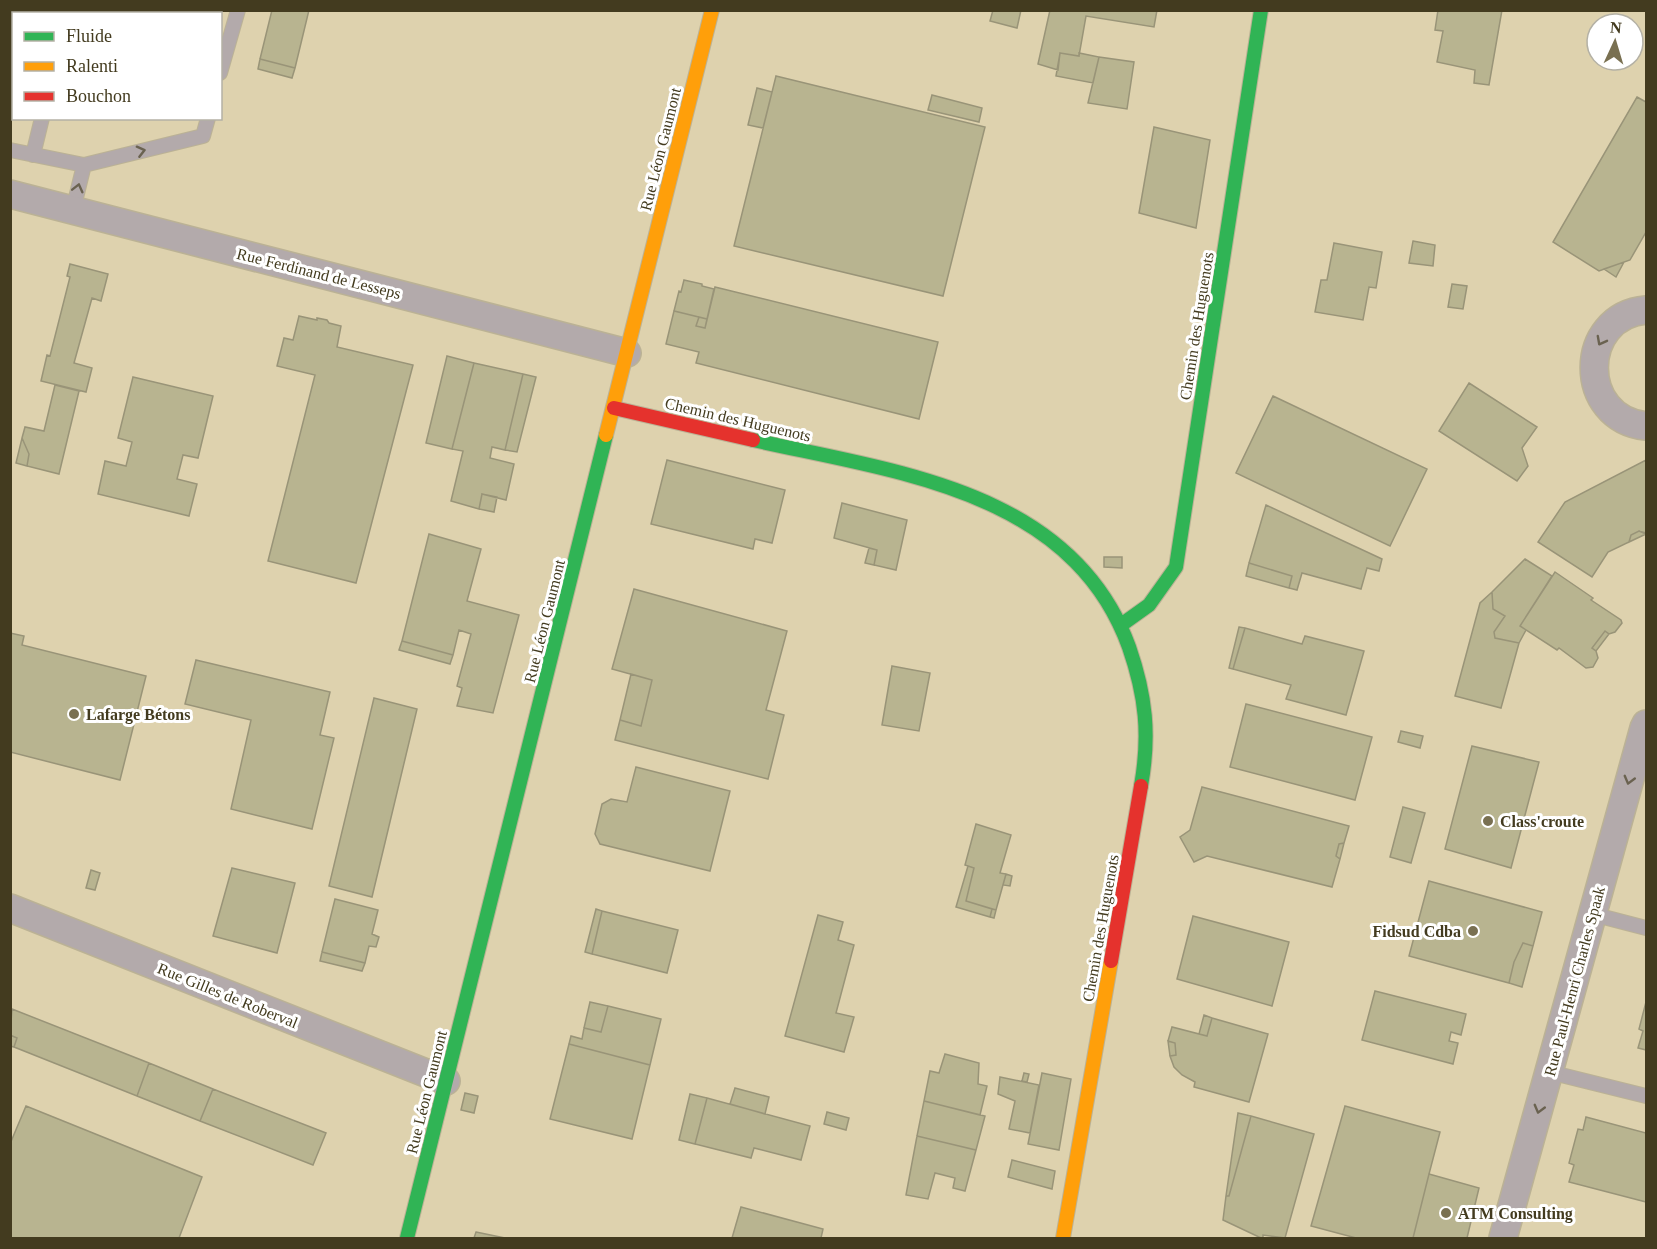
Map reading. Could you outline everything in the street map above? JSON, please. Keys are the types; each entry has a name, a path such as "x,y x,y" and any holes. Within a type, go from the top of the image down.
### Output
{"street":[{"name":"Rue Léon Gaumont","path":"407,1239 712,10"},
{"name":"Chemin des Huguenots","path":"1121,625 1149,605 1176,567 1261,10"},
{"name":"Rue Ferdinand de Lesseps","path":"10,195 627,353"},
{"path":"1647,310 1637,311 1619,319 1605,333 1596,350 1593,369 1597,388 1606,404 1620,417 1637,425 1647,426"},
{"name":"Chemin des Huguenots","path":"614,408 934,481 1000,507 1045,534 1087,572 1121,625 1139,675 1147,718 1144,771 1063,1239"},
{"name":"Rue Paul-Henri Charles Spaak","path":"1503,1239 1644,728 1647,724"},
{"name":"Rue Gilles de Roberval","path":"10,908 446,1081"}],"lane":[{"path":"222,66 238,10"},
{"path":"33,155 42,120"},
{"path":"10,150 84,165 203,136 207,120"},
{"path":"73,210 84,165"},
{"path":"1592,914 1647,928"},
{"path":"1549,1072 1647,1096"}],"building":[{"path":"272,10 309,10 295,68 260,59"},
{"path":"993,10 1021,10 1017,28 990,21"},
{"path":"1050,10 1157,10 1154,27 1086,16 1079,56 1060,53 1058,70 1038,64"},
{"path":"1438,10 1502,10 1489,85 1474,83 1475,70 1437,62 1443,31 1435,30"},
{"path":"1060,53 1079,56 1079,53 1099,57 1093,83 1056,76"},
{"path":"1099,57 1134,62 1127,109 1088,103"},
{"path":"260,59 295,68 292,78 258,69"},
{"path":"776,76 985,127 943,296 734,246"},
{"path":"757,88 772,92 763,128 748,125"},
{"path":"932,95 982,108 979,122 928,110"},
{"path":"1637,97 1646,102 1646,232 1630,260 1599,271 1553,242"},
{"path":"1154,127 1210,140 1196,228 1139,213"},
{"path":"1413,241 1435,245 1433,266 1409,263"},
{"path":"1334,243 1382,252 1376,288 1369,287 1363,320 1315,312 1321,280 1327,280"},
{"path":"1624,262 1616,277 1604,269"},
{"path":"70,264 108,274 101,301 92,298 74,363 92,368 86,392 41,381 47,355 50,356 70,277 67,276"},
{"path":"684,280 714,289 707,319 674,311"},
{"path":"1452,284 1467,286 1463,309 1448,307"},
{"path":"715,287 938,342 919,419 696,363 699,352 666,344 674,311 699,317 696,326 705,328"},
{"path":"299,316 327,320 329,323 341,326 337,347 413,365 356,583 268,561 315,375 277,366 284,338 293,340"},
{"path":"699,317 707,319 705,328 696,326"},
{"path":"447,356 474,363 452,449 426,443"},
{"path":"474,363 523,374 505,450 492,447 490,458 514,464 506,500 482,494 479,509 451,501 463,451 452,449"},
{"path":"523,374 536,377 517,452 505,450"},
{"path":"133,377 213,396 198,458 183,455 177,479 197,484 189,516 98,494 105,461 126,466 132,442 118,438"},
{"path":"1469,383 1537,427 1522,448 1528,466 1517,481 1439,431"},
{"path":"55,385 79,391 59,474 27,466 29,454 22,438 25,427 44,431"},
{"path":"1273,396 1427,469 1390,546 1236,473"},
{"path":"22,438 29,454 27,466 16,463"},
{"path":"667,460 785,490 772,543 755,539 753,549 651,524"},
{"path":"1646,460 1646,533 1639,531 1631,535 1629,542 1608,552 1592,577 1538,542 1565,502"},
{"path":"482,494 497,497 494,512 479,509"},
{"path":"842,503 907,520 896,570 874,565 877,550 834,538"},
{"path":"1266,505 1382,559 1379,571 1367,568 1361,589 1302,573 1297,590 1289,588 1292,576 1249,563"},
{"path":"1639,531 1646,534 1629,542 1631,535"},
{"path":"429,534 481,549 467,601 519,615 493,713 457,706 462,688 457,686 471,634 459,630 453,655 402,641"},
{"path":"869,548 877,550 874,565 865,563"},
{"path":"1104,557 1122,557 1122,568 1104,567"},
{"path":"1525,559 1552,576 1520,626 1526,630 1519,643 1495,638 1494,632 1505,616 1493,609 1492,592"},
{"path":"1249,563 1292,576 1289,588 1246,576"},
{"path":"1555,572 1621,620 1622,623 1615,632 1609,634 1605,631 1592,648 1596,651 1598,658 1593,667 1586,668 1559,648 1557,650 1520,626"},
{"path":"634,589 787,631 766,710 784,715 768,779 615,740 620,720 641,726 652,680 612,669"},
{"path":"1492,592 1493,609 1505,616 1494,632 1495,638 1519,643 1501,708 1455,696 1480,603"},
{"path":"1239,627 1245,628 1233,669 1229,668"},
{"path":"1245,628 1302,644 1305,636 1364,651 1346,715 1286,699 1291,685 1233,669"},
{"path":"1605,631 1609,634 1596,651 1592,648"},
{"name":"Lafarge Bétons","path":"10,633 24,636 22,645 146,676 120,780 10,752"},
{"path":"402,641 453,655 450,664 399,650"},
{"path":"196,660 330,692 320,735 334,738 312,829 231,809 251,720 185,704"},
{"path":"892,666 930,673 919,731 882,725"},
{"path":"631,674 652,680 641,726 620,720"},
{"path":"374,698 417,709 372,897 329,886"},
{"path":"1246,704 1372,737 1355,800 1230,767"},
{"path":"1401,731 1423,736 1420,748 1398,742"},
{"path":"1472,746 1539,762 1511,868 1445,849"},
{"path":"636,767 730,791 710,871 600,844 595,834 602,804 611,799 627,802"},
{"path":"1202,787 1349,826 1344,843 1339,844 1336,856 1340,859 1332,887 1207,856 1194,862 1180,837 1190,830"},
{"path":"1403,807 1425,813 1411,863 1390,857"},
{"path":"976,824 1011,835 1000,873 1006,874 996,910 966,901 974,868 965,865"},
{"path":"1344,843 1340,859 1336,856 1339,844"},
{"path":"968,866 974,868 966,901 992,909 990,917 956,907"},
{"path":"232,868 295,883 277,953 213,936"},
{"path":"91,870 100,873 95,890 86,888"},
{"path":"1006,874 1012,876 1010,886 1003,885"},
{"path":"1429,881 1542,912 1533,946 1523,943 1514,962 1509,983 1409,956"},
{"path":"335,899 378,910 372,934 379,937 376,947 369,946 365,963 322,952"},
{"path":"596,909 602,911 592,954 585,952"},
{"path":"992,909 996,910 994,918 990,917"},
{"path":"602,911 678,930 667,973 592,954"},
{"path":"818,915 843,922 838,940 854,945 836,1013 854,1017 844,1052 785,1036"},
{"path":"1193,916 1289,942 1272,1006 1177,979"},
{"path":"1523,943 1533,946 1522,987 1509,983 1514,962"},
{"path":"322,952 365,963 362,971 320,961"},
{"path":"1375,991 1466,1014 1461,1035 1451,1032 1449,1041 1458,1043 1453,1064 1362,1040"},
{"path":"590,1002 608,1006 601,1032 584,1028"},
{"path":"1646,1002 1646,1050 1638,1048 1643,1031 1639,1029"},
{"path":"608,1006 661,1019 650,1065 569,1044 571,1036 582,1039 584,1028 601,1032"},
{"path":"12,1009 149,1063 137,1096 14,1047 17,1038 10,1035"},
{"path":"1204,1015 1212,1018 1207,1036 1199,1034"},
{"path":"1212,1018 1268,1034 1249,1102 1194,1087 1195,1082 1182,1075 1174,1067 1170,1056 1176,1055 1175,1043 1168,1041 1172,1027 1207,1036"},
{"path":"10,1035 17,1038 14,1047 10,1046"},
{"path":"1168,1041 1175,1043 1176,1055 1170,1056"},
{"path":"569,1044 650,1065 632,1139 550,1119"},
{"path":"945,1054 979,1063 978,1084 987,1086 980,1115 924,1101 930,1071 939,1073"},
{"path":"149,1063 213,1089 200,1121 137,1096"},
{"path":"1024,1073 1029,1074 1027,1082 1022,1081"},
{"path":"1042,1073 1071,1079 1059,1150 1028,1144"},
{"path":"1000,1077 1039,1085 1030,1133 1009,1129 1015,1101 998,1094"},
{"path":"735,1088 769,1097 765,1114 730,1104"},
{"path":"213,1089 326,1133 313,1165 200,1121"},
{"path":"465,1093 478,1096 474,1113 461,1110"},
{"path":"690,1094 707,1098 695,1144 679,1140"},
{"path":"707,1098 810,1126 801,1160 754,1148 751,1158 695,1144"},
{"path":"924,1101 985,1116 976,1150 917,1136"},
{"path":"26,1106 202,1177 179,1238 10,1238 10,1144"},
{"path":"1345,1106 1440,1132 1429,1174 1479,1188 1467,1238 1356,1238 1311,1226"},
{"path":"827,1112 849,1118 846,1130 824,1124"},
{"path":"1238,1113 1251,1116 1229,1196 1226,1196"},
{"path":"1251,1116 1314,1134 1285,1238 1263,1235 1261,1238 1223,1220 1226,1196 1229,1196"},
{"path":"1586,1117 1646,1133 1646,1202 1569,1182 1574,1165 1569,1163 1578,1129 1583,1130"},
{"path":"917,1136 976,1150 965,1191 953,1188 955,1178 935,1173 928,1199 906,1195"},
{"path":"1012,1160 1055,1171 1052,1189 1008,1177"},
{"name":"ATM Consulting","path":"1429,1174 1479,1188 1467,1238 1413,1238"},
{"path":"741,1207 823,1229 821,1238 732,1238"},
{"path":"476,1232 505,1238 474,1238"}],"traffic: fast":[{"path":"1121,625 1149,605 1176,567 1261,10"},
{"path":"407,1238 606,435"},
{"path":"753,440 919,478 973,497 1022,521 1066,553 1102,594 1129,647 1135,665 1143,699 1146,733 1141,786"}],"traffic: slow":[{"path":"606,435 712,10"},
{"path":"1063,1238 1111,961"}],"traffic: jam":[{"path":"614,408 753,440"},
{"path":"1111,961 1141,786"}],"place":[{"name":"Lafarge Bétons","path":"74,714"},
{"name":"Class'croute","path":"1488,821"},
{"name":"Fidsud Cdba","path":"1473,931"},
{"name":"ATM Consulting","path":"1446,1213"}]}
